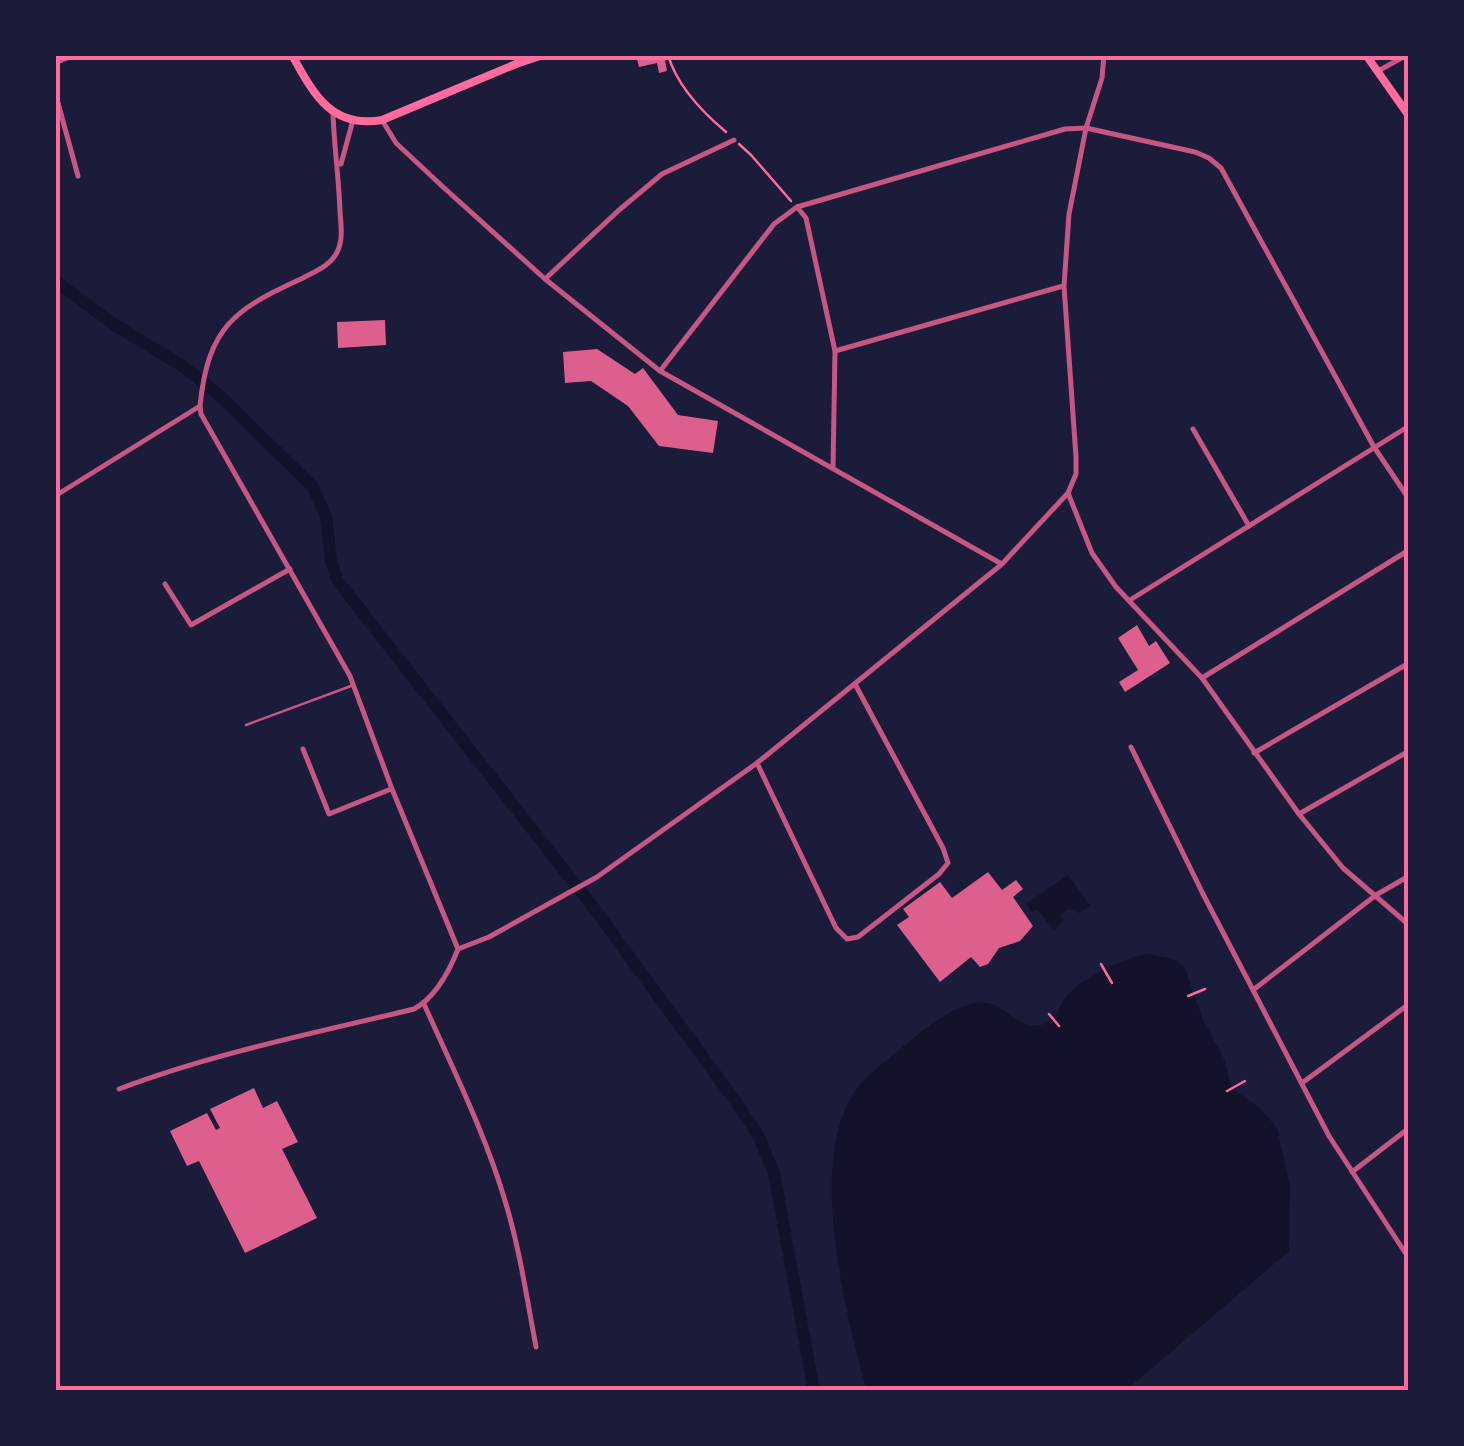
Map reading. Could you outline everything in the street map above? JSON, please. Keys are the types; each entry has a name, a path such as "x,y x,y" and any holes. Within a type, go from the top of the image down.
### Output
{"main road":[{"path":"292,55 320,100 334,112 364,121 382,120 514,59 543,55"},
{"path":"1366,55 1409,116"}],"street":[{"path":"55,63 74,55"},
{"path":"119,1089 275,1041 424,1004 441,984 458,950 597,877 757,763 1002,564 1068,493 1076,474 1064,286 1069,214 1104,55"},
{"path":"1378,71 1408,55"},
{"path":"55,92 78,176"},
{"path":"334,112 341,238 336,256 320,270 254,301 232,318 214,347 200,402 201,414 353,685 458,950"},
{"path":"339,172 353,120"},
{"path":"382,120 396,143 546,280 660,371 1002,564"},
{"path":"660,371 774,224 797,208 1065,129 1086,128 1195,152 1221,168 1374,447 1409,499"},
{"path":"546,280 618,210 662,174 734,140"},
{"path":"797,208 806,218 836,351 833,469"},
{"path":"836,351 1064,286"},
{"path":"55,496 200,402"},
{"path":"1130,600 1409,426"},
{"path":"1192,430 1249,526"},
{"path":"1068,493 1092,553 1116,588 1202,678 1298,814 1343,868 1409,925"},
{"path":"1202,678 1409,550"},
{"path":"165,584 191,625 290,569"},
{"path":"1254,753 1409,663"},
{"path":"757,763 836,928 847,939 858,937 940,874 948,863 944,848 855,684"},
{"path":"1132,747 1329,1136 1408,1253"},
{"path":"303,749 328,814 392,789"},
{"path":"1298,814 1409,752"},
{"path":"1253,990 1376,895 1409,876"},
{"path":"424,1004 485,1142 506,1203 536,1347"},
{"path":"1302,1083 1409,1004"},
{"path":"1352,1172 1409,1128"}],"lane":[{"path":"246,725 353,685"}],"path":[{"path":"1102,964 1112,983"},
{"path":"1188,996 1205,989"},
{"path":"1050,1014 1060,1026"},
{"path":"1228,1090 1245,1082"}],"shaded area":[{"path":"1068,875 1090,905 1080,913 1068,909 1060,915 1063,921 1054,930 1037,909 1032,912 1026,904"},
{"path":"1147,954 1173,959 1184,966 1203,1020 1224,1059 1232,1089 1260,1108 1277,1128 1290,1187 1289,1251 1125,1391 867,1391 841,1282 832,1198 833,1159 840,1123 854,1093 924,1029 954,1011 985,1002 1026,1024 1044,1024 1053,1019 1067,996 1093,975"}],"building":[{"path":"636,55 664,55 667,71 659,73 657,63 639,67"},
{"path":"385,320 386,345 338,348 337,322"},
{"path":"597,349 635,374 643,368 678,415 718,421 713,453 659,446 628,406 591,381 565,383 563,352"},
{"path":"1137,625 1149,646 1156,641 1170,663 1125,692 1119,682 1138,670 1118,638"},
{"path":"988,872 1002,890 1016,880 1023,889 1013,897 1033,926 1020,941 999,948 988,964 980,967 971,957 940,982 897,925 909,917 903,909 940,882 952,898"},
{"path":"254,1088 263,1108 277,1101 298,1142 282,1149 317,1218 245,1253 199,1161 187,1166 170,1131 207,1113 216,1130 220,1128 210,1109"}],"waterway":[{"path":"55,281 218,394 313,487 326,517 337,580 593,907 736,1102 758,1135 774,1173 814,1391"}]}
